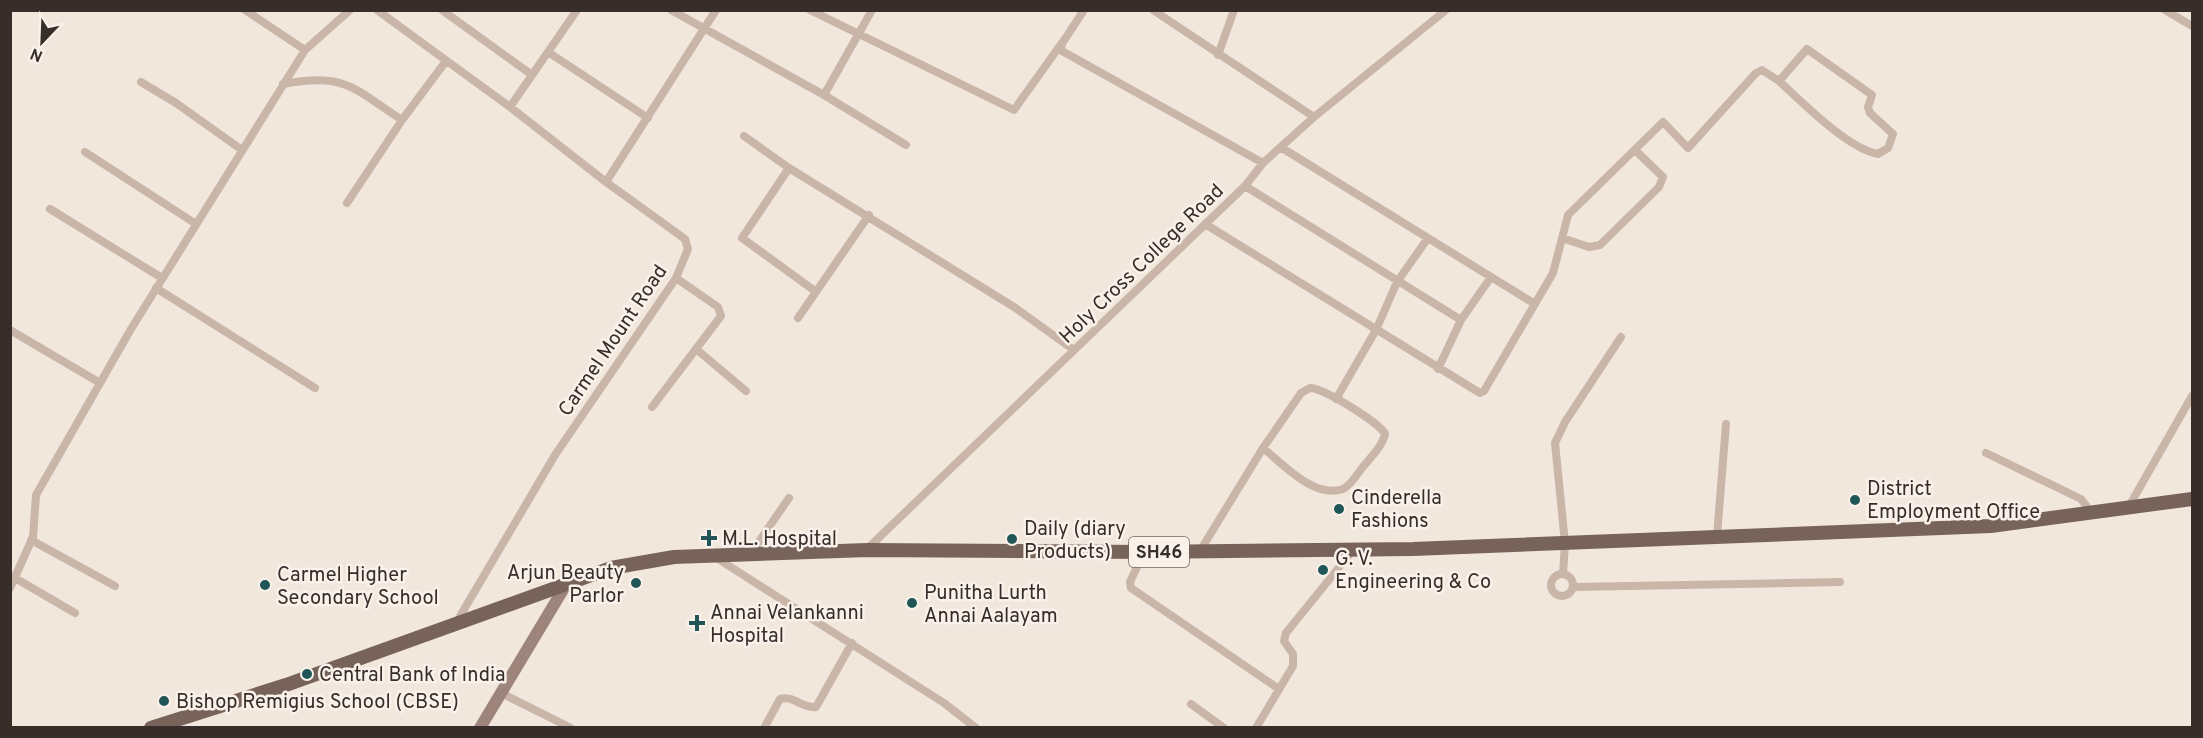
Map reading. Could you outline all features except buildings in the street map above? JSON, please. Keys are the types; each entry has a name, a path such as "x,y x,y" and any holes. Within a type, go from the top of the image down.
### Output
{"main road":[{"name":"SH46","path":"151,728 286,685 611,568 674,557 867,550 1144,552 1565,543 1991,526 2193,499"}],"street":[{"path":"245,10 305,50"},
{"path":"10,588 32,540 36,495 100,382 162,278 305,50 350,10"},
{"name":"Carmel Mount Road","path":"377,10 685,239 688,249 676,278 555,455 456,624"},
{"path":"442,10 532,75"},
{"path":"510,107 577,10"},
{"path":"671,10 824,95 906,145"},
{"path":"606,182 717,10"},
{"path":"810,10 1014,110 1084,10"},
{"path":"824,95 872,10"},
{"path":"1153,10 1166,14 1218,56 1314,117"},
{"path":"1218,56 1234,10"},
{"name":"Holy Cross College Road","path":"867,550 1245,186 1263,162 1282,148 1314,117 1446,10"},
{"path":"2165,10 2193,26"},
{"path":"1064,40 1061,48 1066,54 1263,162"},
{"path":"1205,224 1474,392 1484,391 1553,273 1568,216 1663,122 1688,148 1756,73 1762,70 1779,81 1820,118 1862,148 1878,154 1888,148 1893,134 1870,113 1868,107 1872,95 1807,49 1779,81"},
{"path":"548,52 648,118"},
{"path":"347,203 402,120 446,62"},
{"path":"283,84 310,79 330,79 347,84 402,120"},
{"path":"141,82 176,103 242,150"},
{"path":"744,136 789,168 869,215 1014,307 1074,350"},
{"path":"1282,148 1535,304"},
{"path":"1562,238 1589,247 1600,245 1659,187 1663,177 1635,150"},
{"path":"85,152 196,224"},
{"path":"789,168 742,238 815,291"},
{"path":"1245,186 1396,282 1461,320"},
{"path":"50,209 162,278"},
{"path":"798,318 869,215"},
{"path":"1336,399 1376,330 1396,282 1428,238"},
{"path":"1438,369 1461,320 1491,277"},
{"path":"652,407 720,319 720,310 676,278"},
{"path":"156,288 315,388"},
{"path":"10,330 100,382"},
{"path":"1563,574 1565,543 1555,443 1565,422 1621,337"},
{"path":"696,349 746,391"},
{"path":"1200,551 1263,448 1301,393 1309,388 1321,390 1376,423 1385,434 1382,442 1345,488 1321,489 1308,483 1263,448"},
{"path":"2128,508 2193,396"},
{"path":"1717,536 1726,424"},
{"path":"1986,453 2081,499 2091,512"},
{"path":"751,553 789,498"},
{"path":"32,540 115,586"},
{"path":"1256,728 1295,659 1284,641 1287,633 1354,549"},
{"path":"1144,552 1130,582 1133,590 1279,689"},
{"path":"712,555 944,703 976,728"},
{"path":"1563,574 1553,578 1551,583 1556,594 1565,598 1574,587 1840,582"},
{"path":"1563,574 1572,580 1574,587"},
{"path":"15,578 75,613"},
{"path":"480,728 567,583"},
{"path":"764,728 780,699 789,698 812,708 816,707 852,644"},
{"path":"501,693 571,728"},
{"path":"1191,704 1224,728"}],"place":[{"name":"District Employment Office","path":"1855,500"},
{"name":"Cinderella Fashions","path":"1339,509"},
{"name":"M.L. Hospital","path":"709,538"},
{"name":"Daily (diary Products)","path":"1012,539"},
{"name":"G. V. Engineering & Co","path":"1323,570"},
{"name":"Arjun Beauty Parlor","path":"636,583"},
{"name":"Carmel Higher Secondary School","path":"265,585"},
{"name":"Punitha Lurth Annai Aalayam","path":"912,603"},
{"name":"Annai Velankanni Hospital","path":"697,623"},
{"name":"Central Bank of India","path":"307,674"},
{"name":"Bishop Remigius School (CBSE)","path":"164,701"}]}
